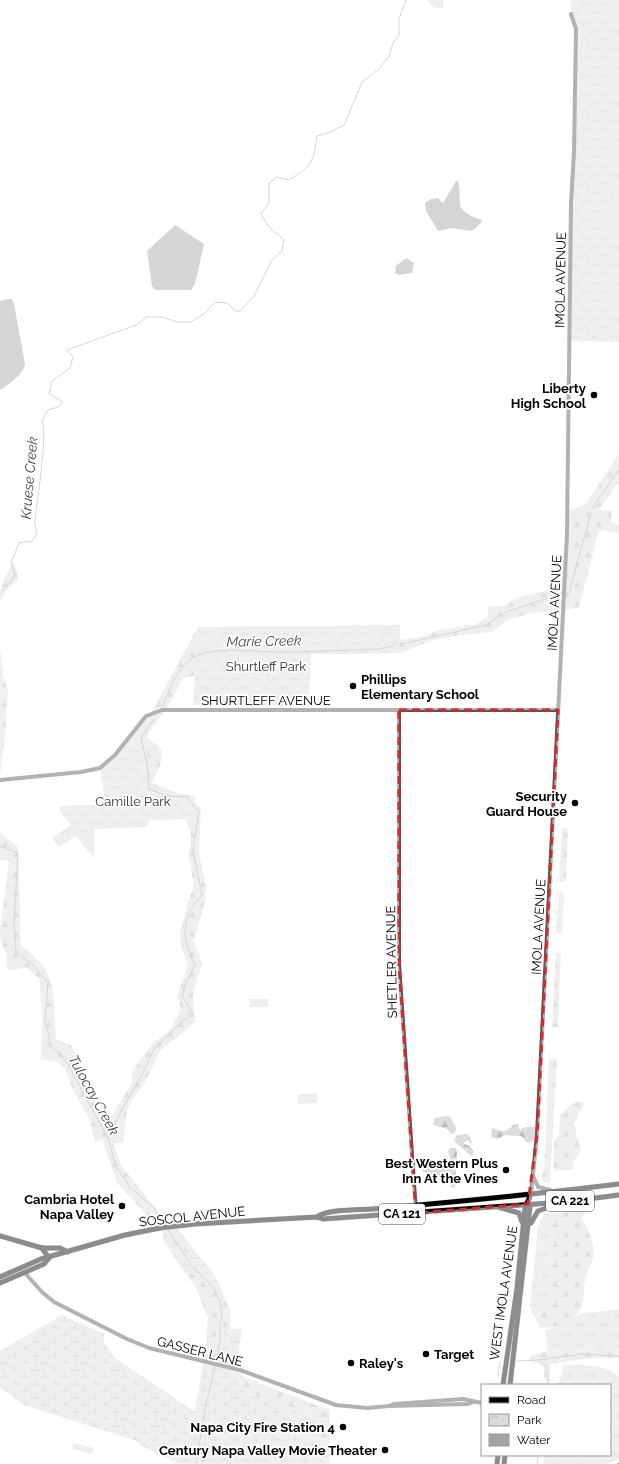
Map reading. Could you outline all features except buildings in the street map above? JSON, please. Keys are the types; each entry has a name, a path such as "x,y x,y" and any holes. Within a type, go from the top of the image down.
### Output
{"main road":[{"name":"CA 221","path":"531,1194 619,1184"},
{"name":"SOSCOL AVENUE","path":"0,1277 34,1262 125,1235 160,1228 317,1217 320,1214 337,1212 531,1194"},
{"name":"WEST IMOLA AVENUE","path":"510,1384 525,1208 531,1194"},
{"name":"CA 221","path":"528,1204 572,1201 619,1195"},
{"path":"527,1247 531,1224 535,1213 547,1207 572,1201"},
{"name":"SOSCOL AVENUE","path":"317,1217 323,1220 528,1204"},
{"name":"WEST IMOLA AVENUE","path":"503,1384 527,1247 530,1207 528,1204"},
{"path":"498,1206 503,1210 512,1210 519,1213 523,1232"},
{"path":"0,1236 41,1248 46,1251 49,1258"},
{"path":"41,1248 60,1248 68,1252"},
{"name":"SOSCOL AVENUE","path":"0,1283 44,1264 49,1258"}],"street":[{"name":"IMOLA AVENUE","path":"531,1194 538,1130 568,495 571,203 574,152 576,29 571,14"},
{"name":"SHURTLEFF AVENUE","path":"0,780 81,772 100,768 115,755 146,716 162,710 558,710"},
{"name":"SHETLER AVENUE","path":"399,710 399,964 416,1213"},
{"path":"533,1173 535,1184 539,1188 560,1191"},
{"name":"GASSER LANE","path":"24,1272 51,1300 127,1339 149,1348 225,1367 336,1405 367,1408 390,1406 394,1404 454,1399 481,1403"}],"highlighted area":[{"path":"399,710 558,710 537,1135 528,1204 416,1213 399,964"}],"green space":[{"path":"427,0 443,0 443,9 433,7"},
{"path":"571,0 619,0 619,342 569,341 576,29 571,14"},
{"path":"619,190 619,225 610,230 599,222 597,215 614,193"},
{"path":"619,453 619,484 616,485 599,510 612,511 611,522 619,525 619,533 602,530 598,533 579,608 532,613 508,620 492,632 460,635 433,640 400,653 310,654 183,678 166,710 146,736 163,751 160,766 152,783 180,794 195,796 195,803 201,808 199,852 206,887 205,902 194,941 202,964 193,992 195,1022 159,1052 147,1079 133,1099 127,1111 123,1142 113,1143 122,1167 169,1225 157,1226 117,1183 102,1139 95,1143 90,1120 73,1090 65,1069 57,1062 41,1059 42,1009 39,979 27,968 8,970 6,955 0,938 9,861 0,860 0,833 18,847 21,946 40,962 51,982 54,998 56,1039 71,1045 101,1115 110,1119 131,1084 133,1070 152,1044 169,1031 181,1009 177,996 188,964 182,949 180,934 187,905 194,886 189,856 191,832 185,819 151,820 148,823 148,827 99,827 94,829 94,858 76,836 59,847 53,838 71,825 60,811 60,806 106,805 100,768 107,763 125,740 151,713 198,627 294,626 373,643 421,637 439,630 475,625 487,617 489,607 503,606 516,598 549,590 565,575 568,511 586,504"},
{"path":"14,561 18,579 5,592 0,602 4,581"},
{"name":"Shurtleff Park","path":"400,625 400,653 311,654 309,695 295,695 294,706 193,705 198,627"},
{"path":"0,647 3,676 8,690 0,776"},
{"name":"Camille Park","path":"131,733 147,751 148,777 152,783 180,794 195,796 195,818 151,820 148,823 148,827 94,829 94,858 76,836 59,847 53,838 71,825 60,811 60,806 106,805 100,768 107,763"},
{"path":"562,827 568,829 566,881 559,882"},
{"path":"559,892 564,893 562,932 556,935"},
{"path":"556,953 561,953 558,1027 552,1027"},
{"path":"249,999 268,999 268,1007 249,1007"},
{"path":"549,1059 557,1059 550,1183 542,1182 542,1174 544,1171"},
{"path":"317,1093 317,1103 298,1104 297,1094"},
{"path":"574,1102 585,1102 574,1124 581,1150 573,1162 574,1169 565,1171 554,1170 554,1141 559,1135 560,1115"},
{"path":"447,1116 451,1118 456,1128 455,1133 451,1134 447,1129 433,1125 434,1118"},
{"path":"514,1124 518,1124 520,1130 524,1127 535,1127 535,1140 527,1143 521,1136 504,1135 499,1139 491,1137 492,1128 504,1131 509,1129"},
{"path":"458,1135 469,1135 472,1142 470,1144 468,1140 463,1143 471,1147 474,1152 471,1156 455,1142 454,1139"},
{"path":"450,1148 456,1148 457,1151 455,1187 453,1188 449,1177 428,1174 421,1170 418,1166 427,1161 430,1166 434,1163 434,1160 449,1163 451,1161 448,1151"},
{"path":"588,1209 581,1218 591,1238 594,1255 586,1275 581,1308 574,1317 563,1324 544,1328 539,1327 536,1319 552,1289 552,1281 548,1272 550,1251 555,1235 552,1227 552,1212"},
{"path":"552,1212 552,1227 555,1235 550,1251 548,1272 552,1281 552,1289 536,1319 532,1314 530,1306 538,1226 544,1215"},
{"path":"178,1229 216,1277 185,1273 164,1242 162,1231"},
{"path":"185,1273 216,1277 231,1312 230,1329 222,1329 224,1340 205,1350 208,1318 196,1288"},
{"path":"619,1309 619,1341 570,1352 548,1350 545,1331 567,1322 580,1314"},
{"path":"62,1315 104,1334 104,1343 115,1358 195,1412 205,1350 224,1340 221,1329 242,1329 237,1363 243,1377 239,1381 237,1389 307,1414 312,1451 327,1464 178,1464 140,1445 137,1441 24,1405 0,1388 0,1351"},
{"path":"619,1341 619,1358 592,1358 550,1364 550,1384 545,1380 543,1367 539,1364 530,1362 529,1358 548,1350 570,1352"},
{"path":"564,1365 586,1365 600,1367 613,1372 619,1377 619,1459 606,1464 543,1464 545,1456 611,1456 611,1384 558,1384"},
{"path":"243,1377 330,1410 329,1464 312,1451 307,1414 237,1390 239,1381"},
{"path":"73,1443 94,1448 92,1454 72,1449"}],"water":[{"path":"456,181 458,181 460,201 463,210 466,213 482,220 481,223 472,231 451,228 438,231 426,211 425,203 431,199 438,198 443,203"},
{"path":"175,225 204,244 195,284 191,290 155,290 152,286 147,251"},
{"path":"406,258 414,263 412,273 399,275 395,273 396,266"},
{"path":"12,299 14,304 25,364 22,372 16,378 0,389 0,301"}],"waterway":[{"name":"Kruese Creek","path":"0,593 10,583 14,576 11,563 19,543 32,541 37,534 35,521 44,437 44,427 42,421 48,410 58,407 63,402 49,394 52,381 70,368 73,357 67,350 136,325 147,317 161,317 178,322 191,322 204,314 215,302 227,303 235,311 240,311 254,296 272,260 282,251 284,240 269,227 261,214 269,203 269,183 277,177 289,180 303,171 313,157 317,136 331,132 344,125 362,82 380,68 389,56 393,43 399,35 399,19 406,0"},
{"name":"Marie Creek","path":"592,508 619,470"},
{"name":"Marie Creek","path":"566,593 569,593 591,513"},
{"name":"Marie Creek","path":"402,644 486,625 506,612 563,593"},
{"name":"Marie Creek","path":"163,706 171,686 182,667 193,658 202,654 223,650 303,652 379,649 394,646"},
{"name":"Marie Creek","path":"108,1138 121,1111 141,1077 154,1049 185,1019 191,1010 182,996 186,982 195,965 187,945 185,931 187,917 190,910 202,895 193,850 199,811 186,797 169,796 149,789 147,763 141,738 155,718"},
{"name":"Tulocay Creek","path":"0,846 18,853 14,924 16,951 33,965 48,983 45,1021 51,1045 66,1061 108,1138 116,1167 130,1187 154,1208 166,1226"},
{"name":"Tulocay Creek","path":"167,1228 192,1266 213,1287 220,1301 222,1318 220,1322 220,1342 216,1363"},
{"path":"539,1360 582,1354 619,1356"},
{"path":"516,1361 539,1360 547,1367 548,1384"},
{"path":"498,1375 500,1362"},
{"name":"Tulocay Creek","path":"196,1464 204,1414 215,1366"},
{"path":"537,1464 538,1456"}],"place":[{"name":"Liberty High School","path":"594,395"},
{"name":"Phillips Elementary School","path":"353,686"},
{"name":"Security Guard House","path":"575,803"},
{"name":"Best Western Plus Inn At the Vines","path":"506,1170"},
{"name":"Cambria Hotel Napa Valley","path":"122,1206"},
{"name":"Target","path":"426,1354"},
{"name":"Raley's","path":"351,1363"},
{"name":"Napa City Fire Station 4","path":"343,1427"},
{"name":"Century Napa Valley Movie Theater","path":"385,1450"}]}
